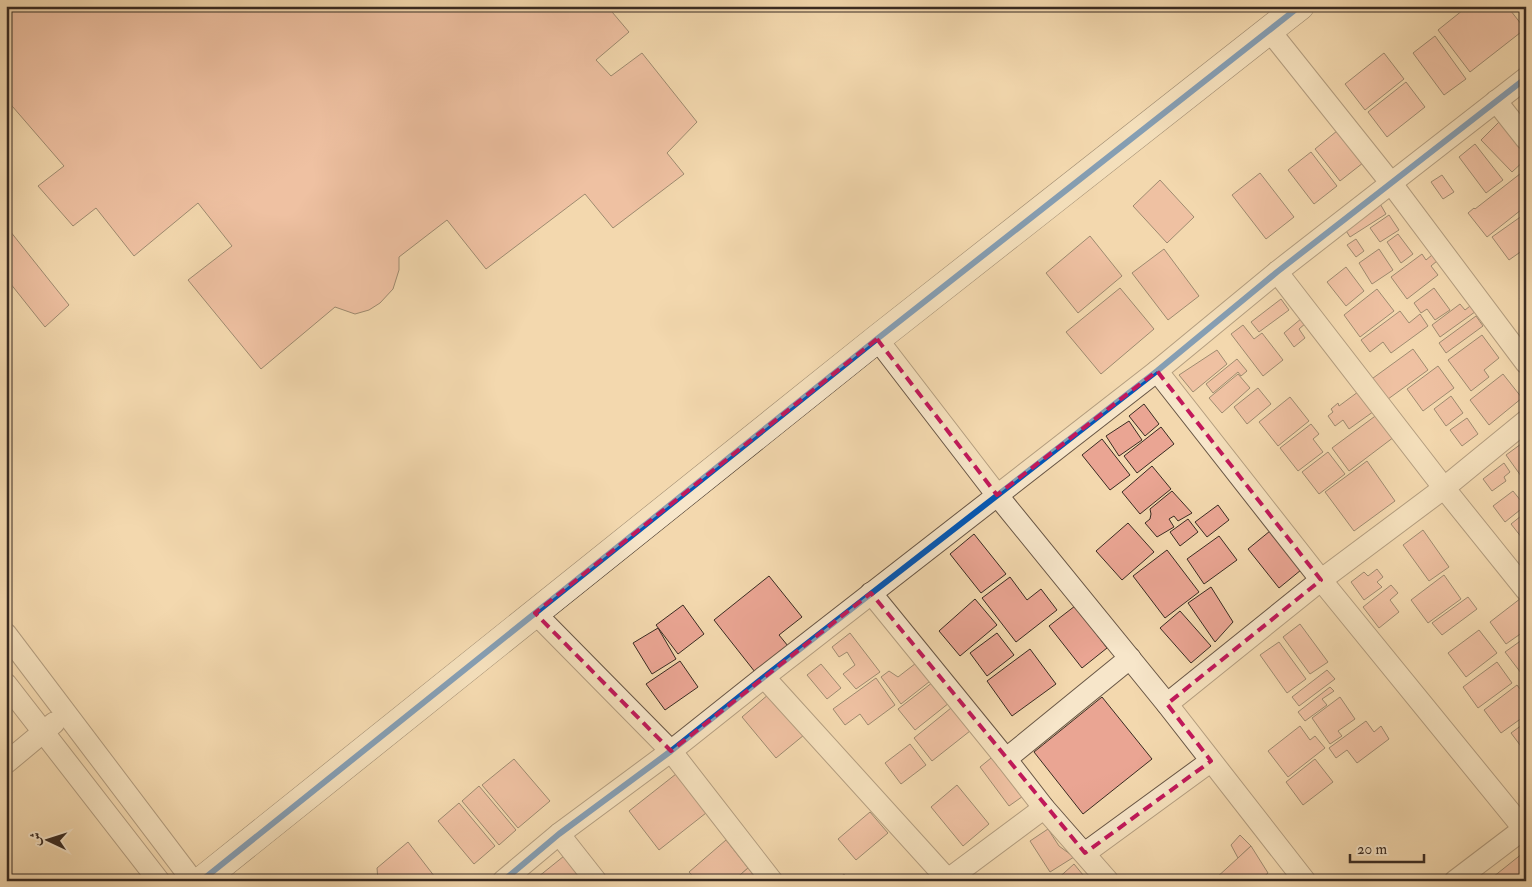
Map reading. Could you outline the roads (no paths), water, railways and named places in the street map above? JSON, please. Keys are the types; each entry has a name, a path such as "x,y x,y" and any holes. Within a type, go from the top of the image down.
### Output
{"street":[{"path":"201,881 877,339 1300,6"},
{"path":"1269,30 1391,183 1526,363"},
{"path":"503,881 560,834 671,751 1157,371 1277,272 1526,78"},
{"path":"1496,101 1526,139"},
{"path":"1277,272 1444,488 1526,590"},
{"path":"877,339 997,495 1167,704 1305,881"},
{"path":"1157,371 1321,580 1525,828 1454,881"},
{"path":"1167,704 1321,580 1444,488 1526,421"},
{"path":"871,593 1044,808 1108,881"},
{"path":"535,613 671,751 772,881"},
{"path":"6,634 192,881"},
{"path":"1006,759 1130,658"},
{"path":"764,677 948,880 1044,808"},
{"path":"6,684 159,881"},
{"path":"6,763 66,713"},
{"path":"1084,853 1211,761"},
{"path":"560,834 596,881"}]}
